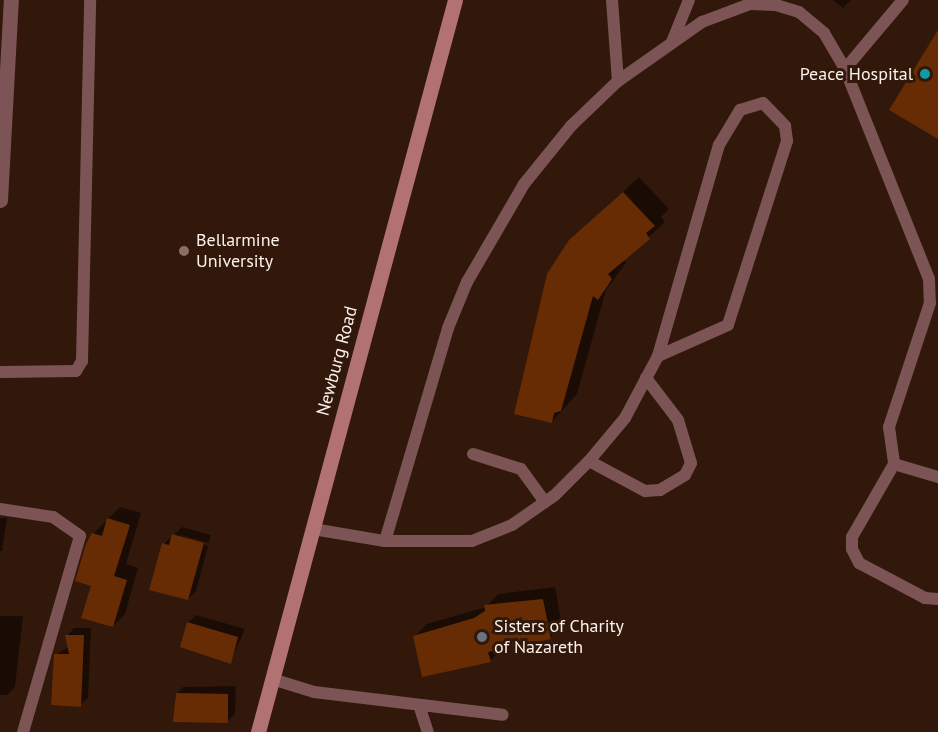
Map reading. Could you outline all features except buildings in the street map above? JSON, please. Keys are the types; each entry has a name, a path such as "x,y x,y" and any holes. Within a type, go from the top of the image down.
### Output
{"main road":[{"name":"Newburg Road","path":"258,732 455,0"}],"street":[{"path":"0,200 11,0"}],"lane":[{"path":"0,372 76,371 82,361 90,0"},
{"path":"612,0 618,81"},
{"path":"672,43 689,0"},
{"path":"845,69 903,0"},
{"path":"385,541 448,328 467,282 524,184 571,126 618,81 702,22 750,4 776,5 799,12 824,33 845,69 929,279 930,303 889,427 894,464 852,537 852,549 859,563 924,598 938,598"},
{"path":"313,529 385,541 472,541 512,525 545,502 589,461 625,418 658,356 719,145 740,110 763,103 785,126 787,141 728,325 658,356"},
{"path":"589,461 645,491 660,490 685,475 691,463 678,420 646,378"},
{"path":"473,453 521,469 545,502"},
{"path":"894,464 938,477"},
{"path":"0,509 53,517 80,536 23,732"},
{"path":"272,680 314,692 503,715"},
{"path":"419,705 428,732"}],"place":[{"name":"Peace Hospital","path":"925,74"},
{"name":"Bellarmine University","path":"184,251"},
{"name":"Sisters of Charity of Nazareth","path":"482,637"}]}
